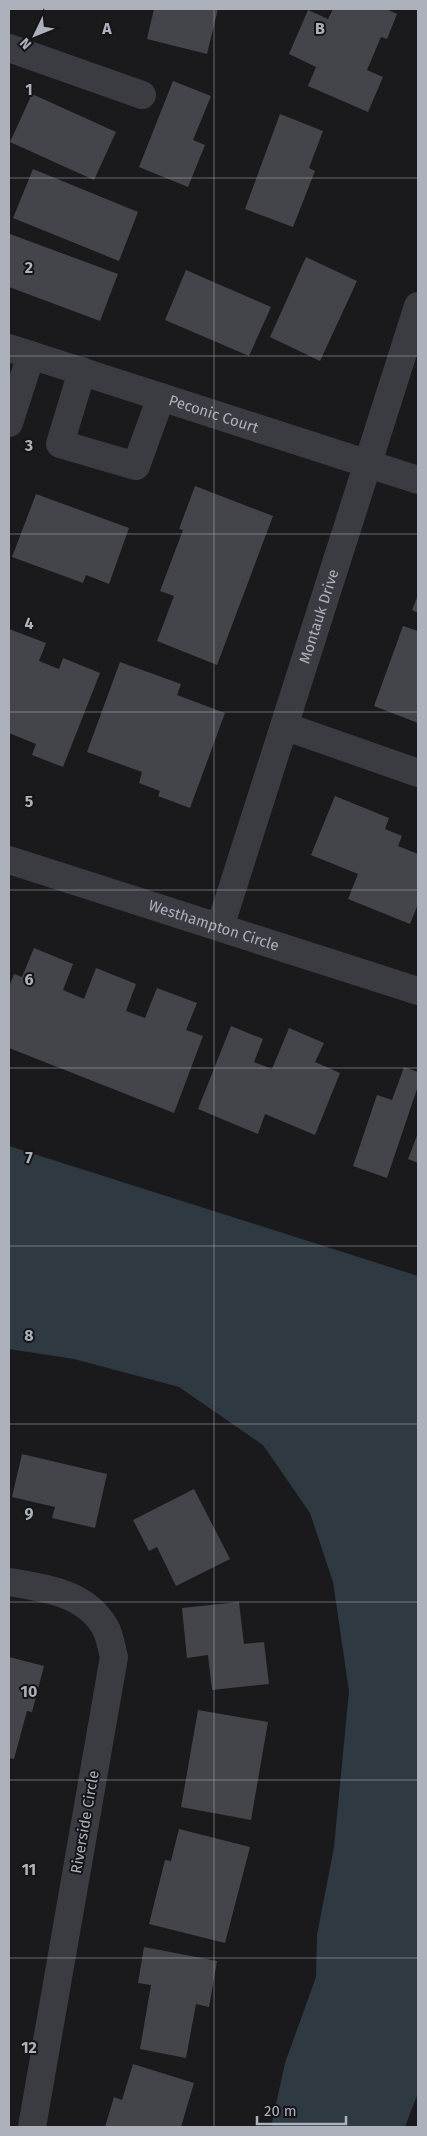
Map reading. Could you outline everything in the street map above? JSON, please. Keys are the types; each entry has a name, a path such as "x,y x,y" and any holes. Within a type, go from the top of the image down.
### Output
{"street":[{"path":"9,48 142,95"},
{"name":"Montauk Drive","path":"220,927 418,306"},
{"path":"9,423 20,351"},
{"name":"Peconic Court","path":"20,351 418,480"},
{"path":"82,371 60,444 136,466 161,397"},
{"path":"284,726 418,773"},
{"name":"Westhampton Circle","path":"9,860 418,991"},
{"name":"Riverside Circle","path":"9,1582 72,1596 91,1609 105,1627 114,1656 32,2127"}],"shaded area":[{"path":"9,1146 418,1276 418,2093 405,2127 271,2127 285,2063 316,1977 317,1935 334,1847 349,1691 333,1582 310,1513 263,1445 179,1387 74,1359 9,1349"}],"building":[{"path":"154,9 218,9 207,54 147,39"},
{"path":"333,9 386,9 397,14 387,39 381,37 367,70 383,77 368,112 308,86 316,67 289,54 308,10 328,19"},
{"path":"173,81 211,96 193,140 205,145 188,187 139,167"},
{"path":"32,94 116,132 94,180 10,142"},
{"path":"280,114 323,131 309,168 315,171 293,227 245,209"},
{"path":"33,169 138,212 119,261 13,218"},
{"path":"10,234 118,274 100,321 9,287"},
{"path":"306,257 357,281 320,361 270,337"},
{"path":"186,270 271,307 249,356 165,320"},
{"path":"195,486 273,516 217,665 157,641 174,596 160,591 183,530 179,529"},
{"path":"36,494 129,528 109,584 86,575 83,583 12,557"},
{"path":"418,595 418,613 412,610"},
{"path":"403,626 418,631 418,723 374,706"},
{"path":"9,629 46,643 39,661 59,669 63,658 100,673 63,767 32,755 36,744 9,733"},
{"path":"120,662 181,684 177,695 225,713 190,808 158,796 160,791 139,783 142,772 87,752"},
{"path":"335,796 389,818 385,829 402,836 398,846 418,854 418,904 410,924 348,899 358,874 311,855"},
{"path":"34,948 73,964 63,990 84,999 96,968 136,984 126,1011 145,1018 157,988 197,1003 186,1030 203,1036 174,1113 9,1048 9,987 14,974 22,977"},
{"path":"231,1026 263,1039 254,1062 272,1069 289,1028 324,1043 315,1062 340,1073 315,1135 265,1114 258,1134 198,1109"},
{"path":"404,1067 418,1072 418,1086 387,1178 353,1166 377,1095 392,1100"},
{"path":"418,1133 418,1163 408,1159"},
{"path":"22,1454 107,1474 95,1528 52,1518 55,1507 12,1497"},
{"path":"194,1489 230,1559 176,1586 157,1547 149,1551 133,1520"},
{"path":"239,1602 244,1644 264,1642 269,1684 212,1690 208,1655 187,1658 182,1608"},
{"path":"9,1657 44,1666 32,1712 27,1711 14,1759 9,1758"},
{"path":"198,1710 268,1722 251,1820 181,1807"},
{"path":"179,1829 250,1847 225,1943 149,1924 165,1860 171,1861"},
{"path":"144,1947 217,1961 209,2007 196,2004 186,2058 140,2049 151,1985 138,1983"},
{"path":"133,2064 194,2083 181,2127 105,2127 114,2097 122,2100"}]}
